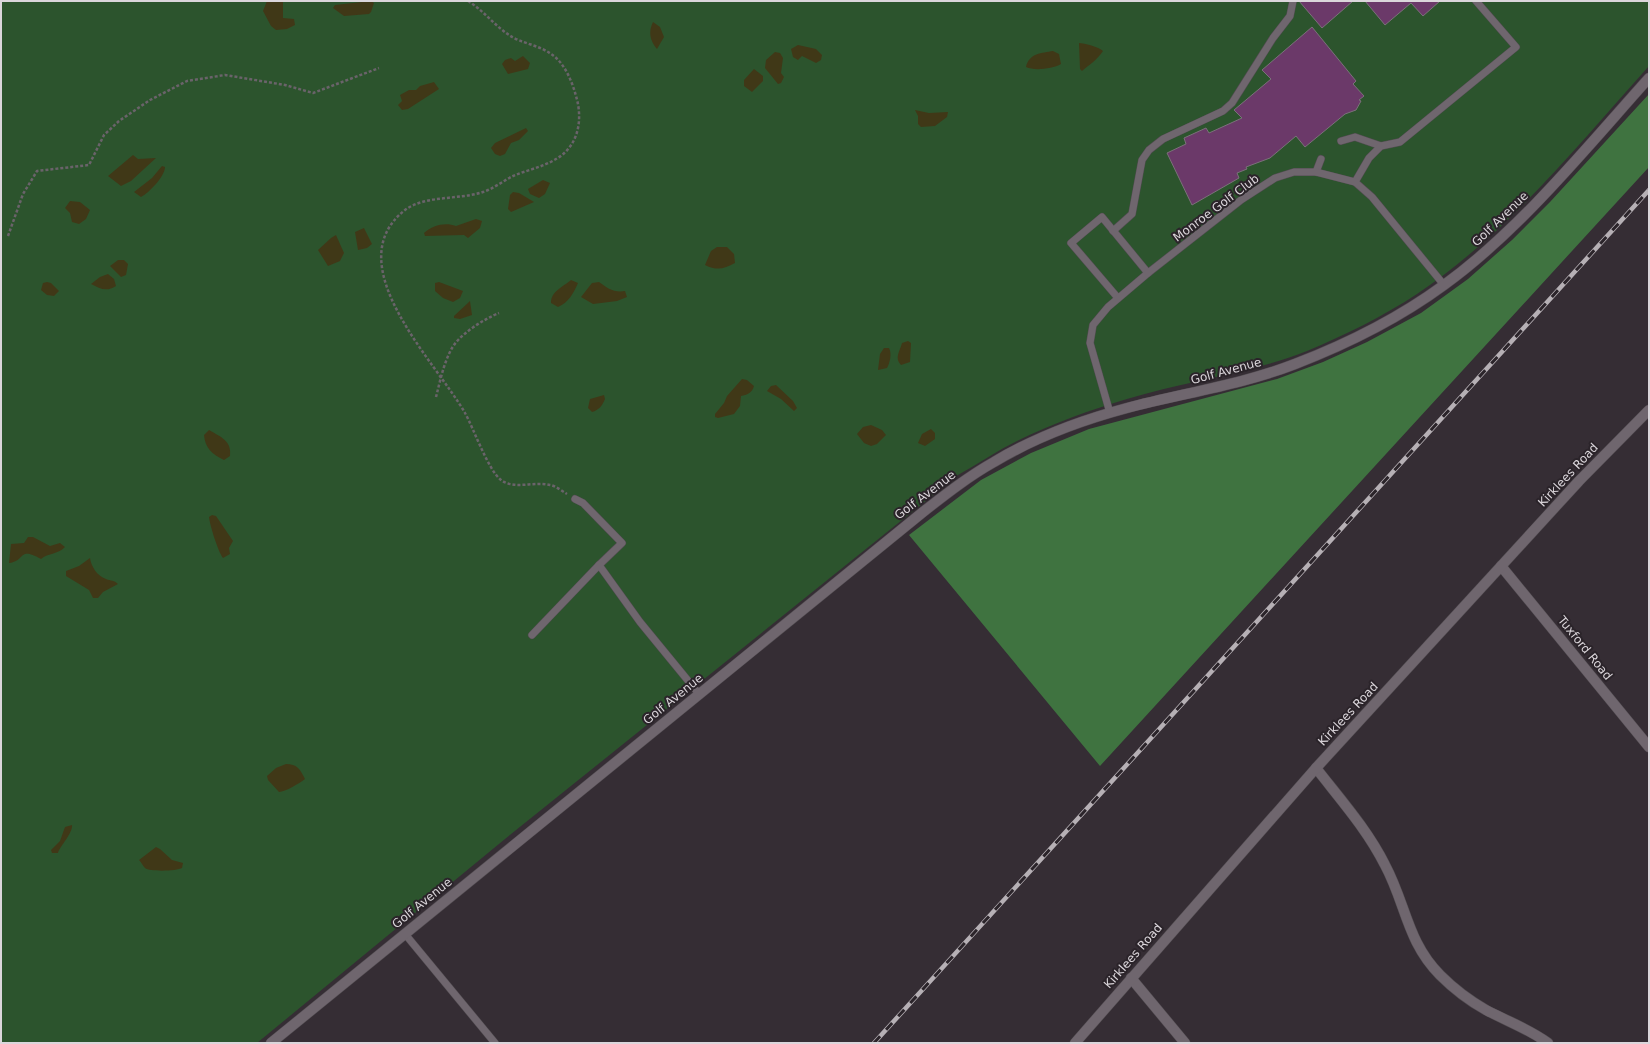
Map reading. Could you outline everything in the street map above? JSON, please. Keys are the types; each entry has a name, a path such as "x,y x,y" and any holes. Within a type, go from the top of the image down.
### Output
{"street":[{"name":"Golf Avenue","path":"271,1043 923,512 962,483 994,462 1026,445 1110,413 1263,375 1294,364 1374,328 1444,285 1492,246 1518,220 1649,78"},
{"name":"Kirklees Road","path":"1075,1043 1316,768 1579,481 1649,410"},
{"name":"Tuxford Road","path":"1501,566 1649,747"},
{"path":"1316,768 1362,827 1379,852 1398,895 1412,935 1429,963 1452,986 1468,999 1548,1043"},
{"path":"1131,978 1185,1043"}],"lane":[{"path":"1113,231 1132,214 1142,160 1149,150 1163,139 1223,111 1232,103 1273,38 1290,16 1293,1"},
{"path":"1341,141 1355,137 1381,146 1400,142 1516,47 1476,1"},
{"path":"1355,182 1369,158 1381,146"},
{"path":"1316,172 1321,159"},
{"name":"Monroe Golf Club","path":"1110,413 1090,343 1093,325 1118,298 1148,273 1241,200 1276,178 1294,172 1316,172 1355,182 1372,198 1444,285"},
{"path":"1118,298 1071,243 1102,217 1148,273"},
{"path":"532,634 622,543 583,503 575,499"},
{"path":"599,565 640,622 699,694"},
{"path":"405,934 495,1043"}],"path":[{"path":"468,1 510,37 527,42 552,54 565,70 574,86 580,108 580,122 576,138 567,151 556,159 512,176 485,192 424,202 406,209 391,224 382,244 381,270 405,326 464,412 493,472 502,481 516,485 549,485 575,499"},
{"path":"8,236 23,194 37,171 89,165 104,135 119,121 150,100 187,81 225,75 285,85 313,94 379,68"},
{"path":"436,398 441,378 452,348 482,321 499,313"}],"green space":[{"path":"1,1 1648,1 1649,66 1540,188 1511,217 1450,270 1417,294 1390,310 1335,339 1285,359 1240,372 1149,393 1072,417 1011,444 958,475 505,839 257,1043 1,1043"},
{"path":"1649,94 1649,167 1100,766 909,535 981,480 1031,453 1089,429 1277,379 1323,362 1367,342 1421,313 1468,279 1512,240 1550,202"}],"sand":[{"path":"267,1 283,1 283,18 294,19 295,25 287,29 276,30 271,26 263,11"},
{"path":"371,1 374,3 369,14 344,16 333,8 335,5"},
{"path":"653,22 660,27 664,37 657,49 650,36"},
{"path":"1079,43 1098,48 1103,51 1096,60 1082,71 1080,69"},
{"path":"798,45 816,49 822,55 821,60 816,63 802,56 798,60 793,57 791,49"},
{"path":"1053,51 1059,54 1061,64 1043,69 1026,67 1030,59 1036,54"},
{"path":"775,52 780,53 783,58 781,73 784,77 781,83 778,84 765,68 766,60"},
{"path":"523,56 530,63 528,69 508,74 502,64 505,60 511,58 515,61"},
{"path":"754,69 763,76 763,81 752,92 744,86 744,80"},
{"path":"434,82 439,89 408,109 402,110 398,105 402,101 400,95 409,90 416,90 420,86"},
{"path":"915,110 929,113 948,112 947,117 935,126 921,127 918,124 918,116"},
{"path":"526,128 528,131 519,140 511,143 505,154 500,156 495,154 491,148 495,143"},
{"path":"133,155 138,159 156,158 131,181 121,186 108,176"},
{"path":"162,166 165,167 162,175 148,192 141,197 134,192 152,178"},
{"path":"543,180 550,183 545,194 539,198 530,194 528,189"},
{"path":"513,192 519,193 534,202 511,212 508,209 510,195"},
{"path":"70,201 80,202 90,210 86,219 79,224 72,222 70,213 65,208"},
{"path":"476,219 482,221 480,228 468,238 464,235 425,236 424,233 439,225 448,224 456,226"},
{"path":"364,228 372,244 367,248 358,250 355,232"},
{"path":"336,235 344,253 340,261 328,266 318,250"},
{"path":"717,247 727,247 734,254 735,263 727,267 720,268 713,268 705,265 711,251"},
{"path":"118,260 124,260 128,264 126,275 121,277 110,266"},
{"path":"108,274 114,279 116,286 113,288 104,289 91,284 100,277"},
{"path":"571,280 578,283 568,300 558,307 551,303 555,292"},
{"path":"439,282 463,291 460,298 453,302 443,298 435,291 435,283"},
{"path":"599,282 614,291 625,291 627,297 617,301 593,304 581,297 592,283"},
{"path":"43,283 51,283 59,291 54,296 47,295 41,290"},
{"path":"470,301 472,315 460,319 454,318 454,316"},
{"path":"908,341 911,343 910,362 901,365 898,360 898,354 902,343"},
{"path":"884,348 889,348 890,361 887,368 878,370 880,354"},
{"path":"742,379 747,380 754,386 751,392 741,396 740,406 734,414 718,418 715,417 715,414 724,403 727,396"},
{"path":"776,385 793,401 797,408 794,411 781,399 767,391 771,386"},
{"path":"604,395 605,399 601,406 592,412 588,408 590,399"},
{"path":"871,425 882,430 886,435 877,444 871,446 864,443 857,434 863,427"},
{"path":"931,429 935,433 935,439 925,446 918,443 922,434"},
{"path":"209,430 225,440 229,447 230,456 224,460 213,453 206,444 204,435"},
{"path":"212,515 216,516 233,541 229,548 230,554 223,558 211,526 209,517"},
{"path":"28,537 33,537 50,546 60,543 65,547 60,551 41,559 34,555 25,554 18,560 9,563 11,544 24,543"},
{"path":"90,558 93,567 100,576 118,584 103,592 98,598 93,598 89,590 66,576 66,571 79,566"},
{"path":"286,764 296,766 305,779 289,789 279,792 268,780 267,776 276,768"},
{"path":"72,825 69,836 58,853 52,853 51,850 60,841 65,827"},
{"path":"156,847 172,860 183,863 182,868 164,871 145,868 139,860"}],"building":[{"path":"1299,1 1353,1 1322,28"},
{"path":"1365,1 1440,1 1423,16 1411,3 1385,25"},
{"path":"1312,27 1356,81 1353,84 1364,96 1359,100 1361,101 1356,110 1345,114 1305,147 1296,136 1270,158 1246,167 1247,169 1237,173 1239,178 1192,205 1167,153 1186,144 1184,138 1206,128 1209,133 1242,118 1234,110 1271,79 1262,70"}],"railway":[{"path":"874,1043 1649,190"}]}
